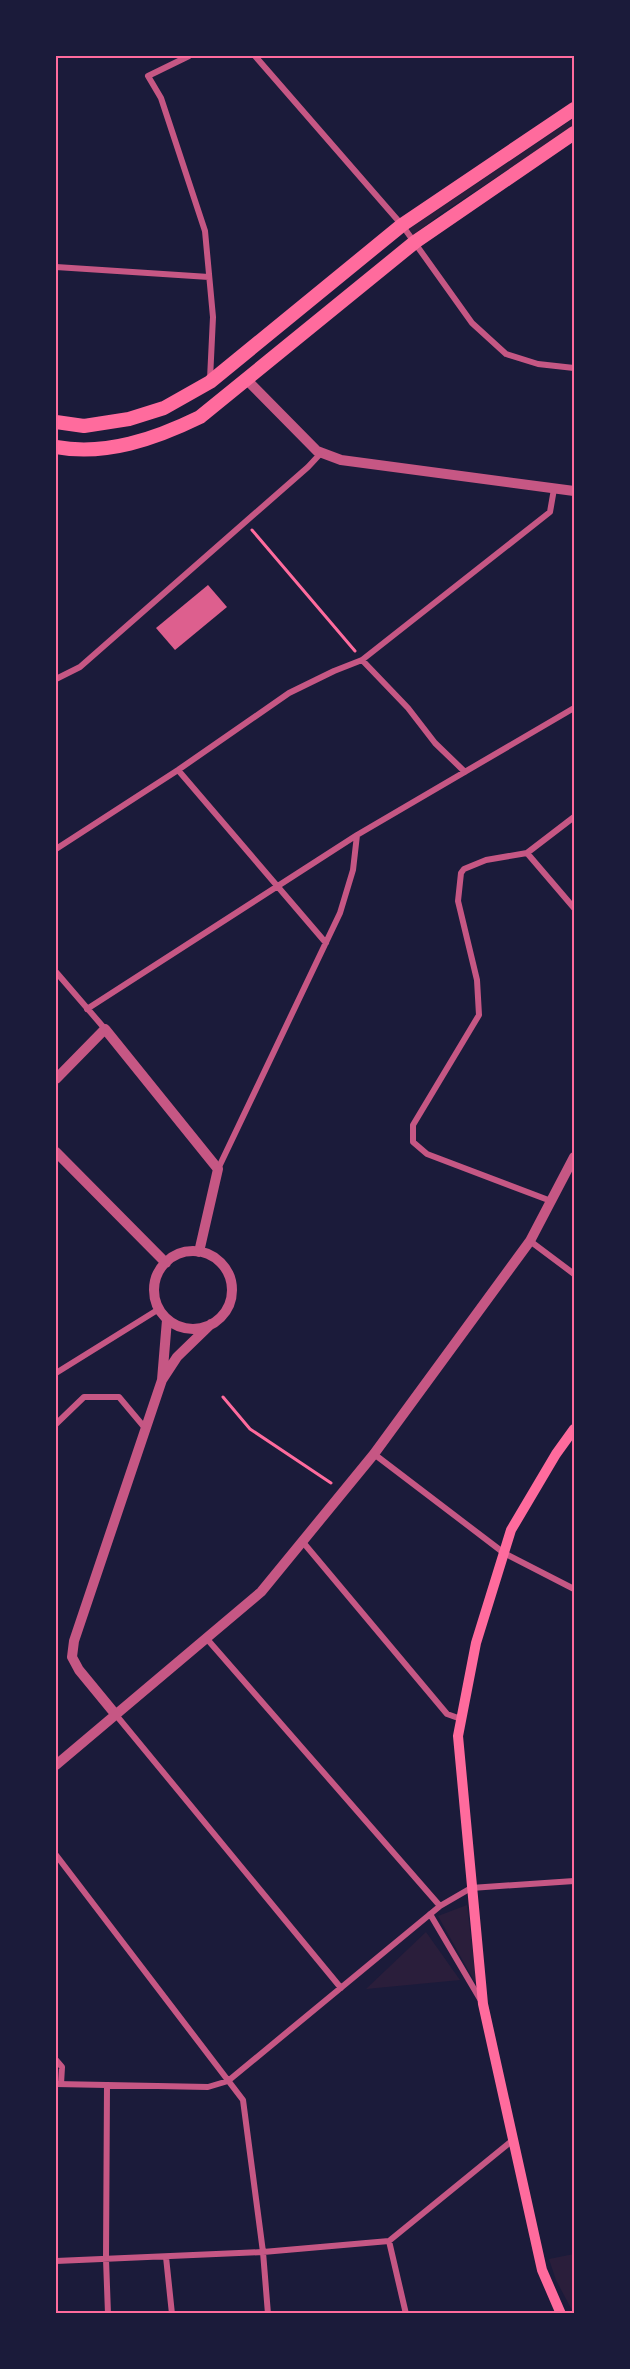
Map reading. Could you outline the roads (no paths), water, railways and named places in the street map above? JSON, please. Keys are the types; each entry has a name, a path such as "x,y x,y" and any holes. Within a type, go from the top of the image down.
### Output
{"highway":[{"path":"56,422 84,426 129,419 164,408 210,381 402,225 574,109"},
{"path":"56,447 99,448 132,444 168,432 200,417 415,242 574,134"}],"main road":[{"path":"561,2313 542,2270 483,2004 458,1736 476,1643 511,1530 556,1454 574,1429"}],"street":[{"path":"189,56 148,76 161,98 204,231 213,317 210,381"},
{"path":"255,56 402,225 472,322 506,354 538,364 574,368"},
{"path":"56,267 209,277"},
{"path":"237,361 247,380 299,434 321,452 341,460 574,491"},
{"path":"56,679 81,667 321,452"},
{"path":"56,849 178,770 289,693 362,660 550,512 554,489"},
{"path":"362,660 408,708 435,743 465,772"},
{"path":"87,1009 357,835 574,708"},
{"path":"178,770 326,942"},
{"path":"551,1201 427,1154 412,1142 413,1125 479,1015 477,980 458,901 461,873 464,869 486,860 527,853 574,817"},
{"path":"199,1252 218,1169 340,913 353,870 357,835"},
{"path":"527,853 574,908"},
{"path":"56,972 218,1169"},
{"path":"56,1080 105,1029"},
{"path":"56,1152 166,1263"},
{"path":"56,1765 261,1592 301,1540 374,1454 530,1241 574,1157"},
{"path":"530,1241 574,1274"},
{"path":"211,1324 192,1329 179,1326 167,1320 159,1309 154,1296 155,1283 159,1272 175,1256 187,1252 199,1252 220,1262 228,1273 232,1286 231,1299 226,1311 177,1357 162,1380 74,1641 72,1657 79,1670 341,1988"},
{"path":"56,1373 159,1309"},
{"path":"162,1380 167,1320"},
{"path":"56,1424 84,1397 119,1397 145,1428"},
{"path":"374,1454 504,1553 574,1589"},
{"path":"301,1540 447,1714 461,1719"},
{"path":"207,1639 440,1906"},
{"path":"56,1855 243,2100 263,2252 268,2313"},
{"path":"56,2060 62,2067 58,2084 208,2087 228,2081 440,1906 471,1888 574,1881"},
{"path":"430,1914 483,2004"},
{"path":"107,2085 108,2313"},
{"path":"56,2261 263,2252 389,2241 514,2139"},
{"path":"389,2241 406,2313"},
{"path":"166,2257 172,2313"}]}
